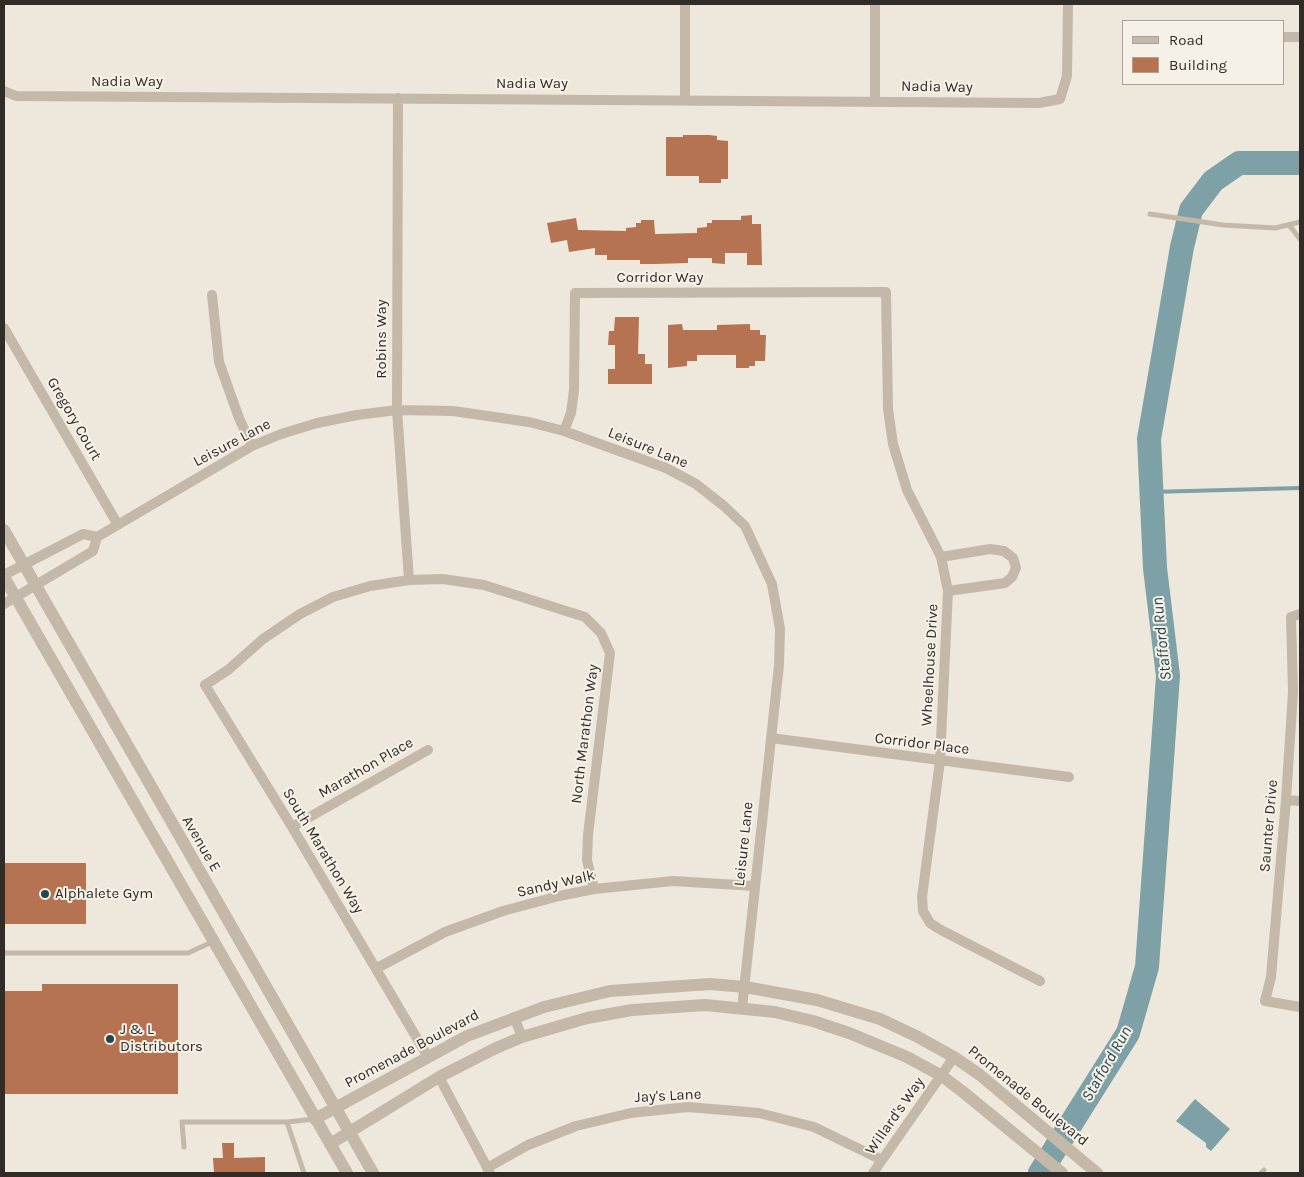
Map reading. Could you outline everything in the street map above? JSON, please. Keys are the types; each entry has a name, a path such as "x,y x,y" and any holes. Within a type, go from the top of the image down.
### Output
{"street":[{"path":"685,4 685,100"},
{"path":"875,4 875,101"},
{"name":"Nadia Way","path":"4,91 16,96 875,101 1039,104 1060,99 1067,76 1068,4"},
{"path":"1285,37 1300,37"},
{"name":"Robins Way","path":"398,98 397,410 409,580"},
{"name":"Corridor Way","path":"564,431 571,413 574,390 575,293 886,292"},
{"name":"Wheelhouse Drive","path":"886,292 888,400 893,444 907,490 941,557 948,591 940,762 922,897 924,912 930,923 940,930 1040,981"},
{"path":"212,295 219,362 235,410 252,446"},
{"name":"Gregory Court","path":"4,328 118,525"},
{"name":"Leisure Lane","path":"4,576 23,564 83,534 97,537 252,446 281,434 317,423 397,410 453,411 491,415 564,431 666,468 696,484 746,526 772,584 780,629 779,666 742,1008"},
{"name":"Avenue E","path":"4,530 372,1173"},
{"name":"Leisure Lane","path":"4,604 93,551 97,537"},
{"path":"941,557 990,549 1004,551 1013,558 1016,568 1012,577 1005,583 948,591"},
{"path":"4,576 212,942 347,1173"},
{"name":"North Marathon Way","path":"228,670 263,639 300,614 333,597 370,586 409,580 443,579 484,585 585,617 601,633 610,653 588,835 587,860 594,889"},
{"name":"Saunter Drive","path":"1295,615 1293,692 1286,800 1271,977 1265,1002 1300,1007"},
{"name":"South Marathon Way","path":"228,670 205,685 377,968 428,1058"},
{"name":"Corridor Place","path":"771,738 940,762 1069,776"},
{"name":"Marathon Place","path":"292,827 428,750"},
{"path":"1286,800 1300,801"},
{"name":"Sandy Walk","path":"377,968 446,932 503,911 594,889 673,881 755,886"},
{"path":"212,942 232,930"},
{"name":"Promenade Boulevard","path":"315,1119 467,1036 544,1007 610,991 701,984 745,987 848,1008 880,1019 954,1057 1097,1173"},
{"path":"330,1144 439,1078 496,1048 522,1037 587,1018 632,1010 669,1006 742,1008 775,1012 850,1033 907,1057 942,1076 1062,1173"},
{"path":"514,1017 522,1037"},
{"name":"Willard's Way","path":"872,1173 954,1057"},
{"path":"439,1078 488,1170"},
{"name":"Jay's Lane","path":"488,1170 528,1145 576,1126 631,1113 688,1107 759,1113 814,1127 882,1160"}],"lane":[{"path":"1150,214 1223,225 1275,228 1300,222"},
{"path":"1289,224 1300,239"},
{"path":"4,953 188,953 212,942"},
{"path":"184,1147 182,1122 288,1122 315,1119"},
{"path":"288,1122 304,1173"}],"water":[{"path":"1195,1099 1230,1129 1211,1151 1206,1147 1206,1143 1176,1121"}],"building":[{"path":"683,135 717,136 717,140 728,141 728,179 721,179 721,183 699,183 699,176 666,176 666,137 683,137"},
{"path":"752,215 752,224 761,224 762,265 747,265 747,253 725,253 725,264 712,263 712,258 688,258 688,263 655,264 640,264 640,260 607,260 607,255 595,255 595,248 569,252 567,240 551,243 547,223 576,218 578,230 626,231 626,228 636,227 636,223 641,223 641,220 654,220 655,234 697,233 697,228 707,227 707,223 712,223 712,220 741,220 741,216"},
{"path":"615,317 639,317 638,354 645,354 645,364 652,364 652,384 608,384 608,369 615,369 615,345 608,345 609,331 614,331"},
{"path":"682,324 683,330 717,330 717,325 750,324 750,330 760,330 760,335 766,335 765,361 755,361 755,366 749,366 749,368 736,368 736,355 697,355 697,361 687,361 687,366 668,368 668,325"},
{"name":"Alphalete Gym","path":"4,863 86,863 86,924 4,924"},
{"name":"J & L Distributors","path":"42,984 178,984 178,1094 4,1094 4,991 42,991"},
{"path":"222,1143 234,1143 234,1158 265,1157 265,1173 214,1173 213,1158 223,1158"}],"waterway":[{"name":"Stafford Run","path":"1040,1173 1128,1033 1147,967 1168,676 1155,568 1149,439 1182,247 1191,210 1213,181 1239,163 1300,163"},
{"path":"1151,492 1300,488"}],"place":[{"name":"Alphalete Gym","path":"45,894"},
{"name":"J & L Distributors","path":"110,1039"}]}
